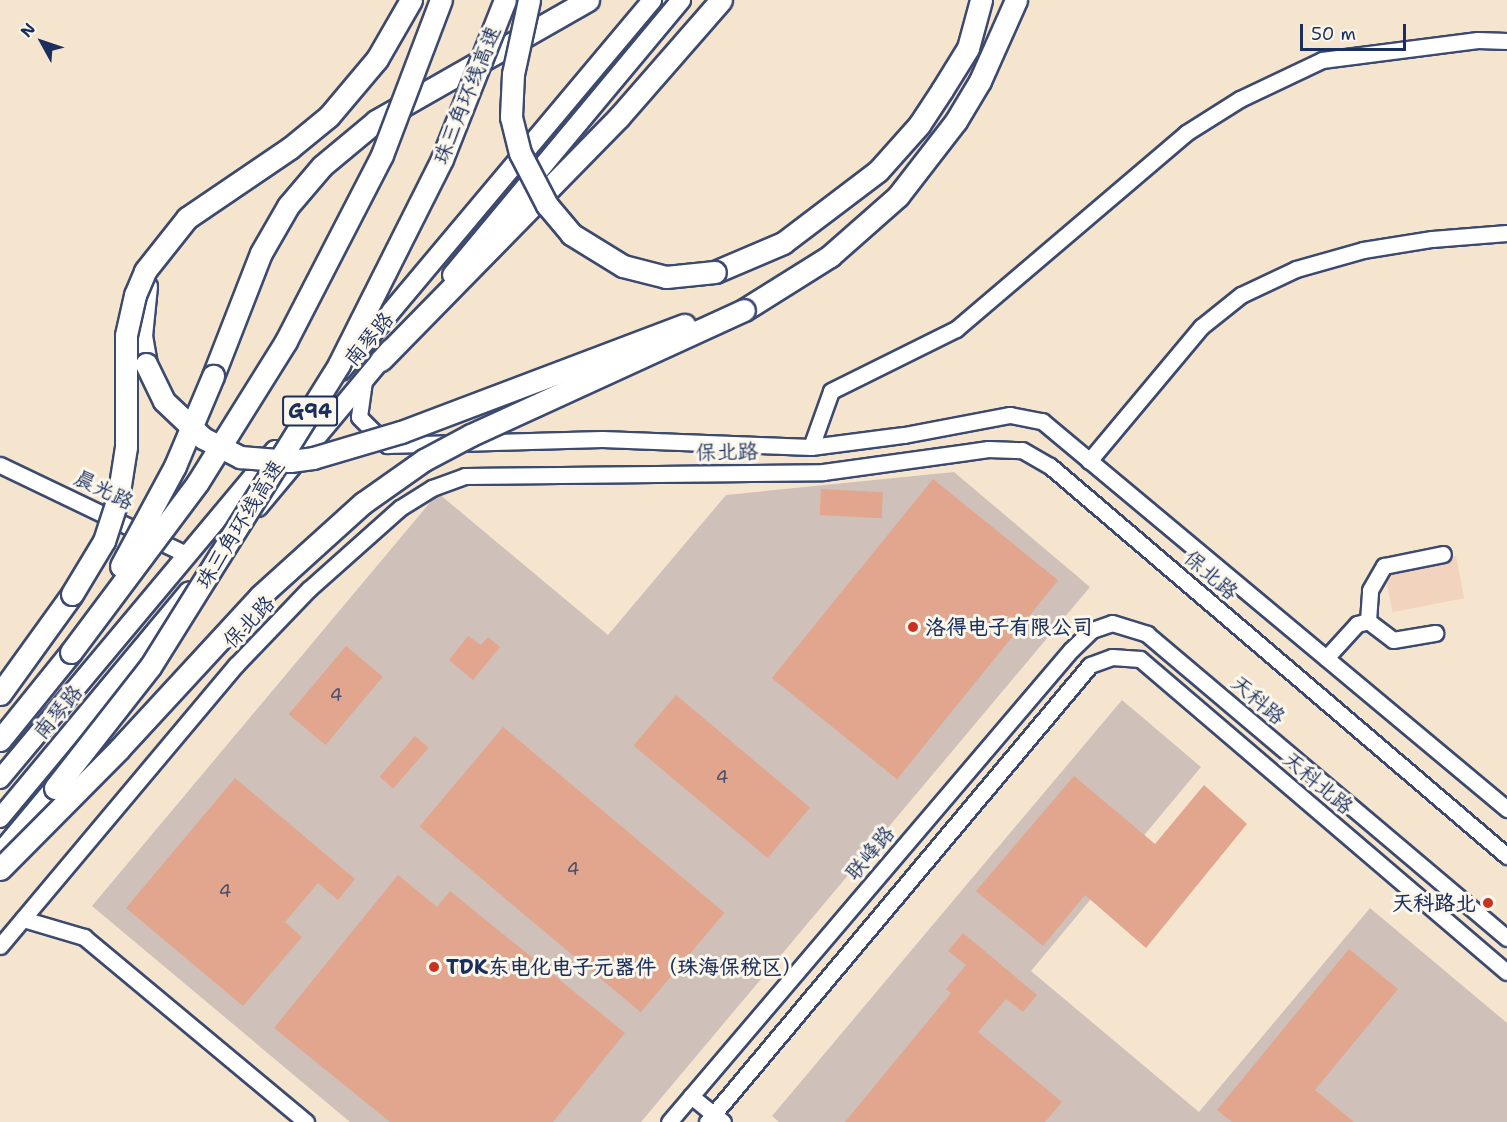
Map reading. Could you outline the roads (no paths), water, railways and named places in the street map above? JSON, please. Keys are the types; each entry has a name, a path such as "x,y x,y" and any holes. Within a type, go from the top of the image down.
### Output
{"highway":[{"path":"0,694 72,594 104,541 118,498 126,447 126,335 135,295 152,259 201,207 290,148 329,116 378,59 411,0"},
{"name":"G94","path":"0,740 71,652 198,482 286,341 382,155 441,0"},
{"name":"珠三角环线高速","path":"0,854 150,667 339,364 442,159 505,0"},
{"path":"529,0 513,74 511,117 520,153 547,205 582,243 623,266 666,277 715,272 783,243 854,193 919,125 968,48 992,0"},
{"path":"71,652 175,466 261,253 306,184 339,149 376,121 588,0"},
{"path":"381,360 619,117 721,0"},
{"path":"968,48 981,0"},
{"path":"0,869 119,749 260,596 363,503 424,460 481,430 789,282 865,227 898,196 930,158 980,81 1016,0"},
{"path":"152,259 143,299 141,336 146,364 158,393 177,417 221,450 272,462 313,458 401,432 742,306"}],"main road":[{"name":"南琴路","path":"0,779 652,0"},
{"name":"南琴路","path":"0,818 681,0"}],"street":[{"path":"811,447 831,391 956,329 1185,133 1240,99 1322,60 1478,40 1507,41"},
{"path":"1089,461 1201,327 1241,295 1296,269 1364,250 1432,239 1507,233"},
{"path":"364,381 359,417 387,445"},
{"path":"306,450 387,445 603,439 811,447 904,435 1010,415 1042,421 1507,809"},
{"name":"保北路","path":"0,946 236,665 309,590 399,508 432,488 465,476 823,472 988,449 1022,450 1050,466 1507,856"},
{"name":"晨光路","path":"0,465 188,555"},
{"path":"1368,621 1370,590 1384,567 1443,554"},
{"path":"1326,658 1357,624 1368,621"},
{"path":"1368,621 1393,640 1435,633"},
{"name":"天科路","path":"1112,623 1148,634 1507,938"},
{"name":"联峰路","path":"669,1122 1071,650 1092,630 1112,623"},
{"name":"天科北路","path":"714,1119 1090,665 1112,657 1140,659 1507,972"},
{"path":"23,919 84,937 306,1122"},
{"path":"691,1096 714,1119"}],"place":[{"name":"洛得电子有限公司","path":"913,627"},
{"name":"天科路北","path":"1488,903"},
{"name":"TDK东电化电子元器件（珠海保税区）","path":"434,967"}]}
